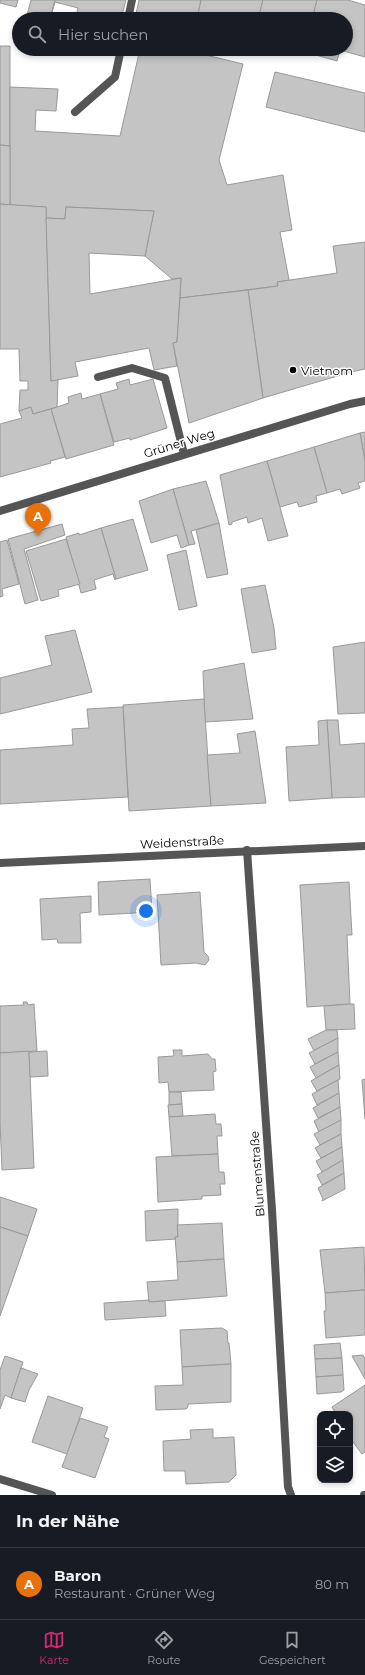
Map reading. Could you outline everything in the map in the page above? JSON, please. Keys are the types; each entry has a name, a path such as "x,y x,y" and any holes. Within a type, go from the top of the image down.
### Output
{"street":[{"path":"129,12 132,0"},
{"path":"75,112 115,77 120,56"},
{"path":"98,378 132,368 165,378 184,454"},
{"name":"Grüner Weg","path":"0,511 184,454 350,404 365,401"},
{"name":"Weidenstraße","path":"0,863 247,850 365,846"},
{"name":"Blumenstraße","path":"247,850 271,1202 288,1487 291,1495"},
{"path":"0,1479 52,1495"}],"building":[{"path":"0,0 18,0 16,7 0,3"},
{"path":"31,0 55,0 52,12 28,12"},
{"path":"55,0 126,0 123,12 77,12 78,8 55,2 52,12"},
{"path":"139,0 201,0 198,12 136,12"},
{"path":"201,0 263,0 260,12 198,12"},
{"path":"263,0 317,0 314,12 260,12"},
{"path":"317,0 348,0 365,5 365,57 353,54 353,12 314,12"},
{"path":"0,46 10,46 10,146 0,145"},
{"path":"138,56 210,56 243,64 219,160 227,185 283,175 292,230 280,232 289,280 277,282 278,286 180,298 181,278 172,279 145,256 154,211 66,207 65,219 46,218 46,207 10,205 10,87 58,89 56,111 36,110 35,131 120,136"},
{"path":"320,56 338,56 337,61"},
{"path":"275,72 365,93 365,132 266,107"},
{"path":"0,145 10,146 10,205 0,204"},
{"path":"0,204 46,207 51,381 58,379 57,407 33,414 31,407 19,411 20,390 28,390 28,381 20,381 19,349 0,349"},
{"path":"66,207 154,211 145,256 89,253 90,294 181,278 177,342 173,343 177,366 154,370 149,348 75,362 78,376 51,381 46,218 65,219"},
{"path":"365,242 365,369 263,398 248,290 278,286 277,282 337,273 333,246"},
{"path":"248,290 263,398 189,423 173,343 177,342 180,298"},
{"path":"129,379 130,385 153,379 167,428 130,440 130,438 114,442 100,394 118,389 116,383"},
{"path":"81,393 82,399 100,394 114,445 66,459 51,409 69,403 68,397"},
{"path":"31,407 33,414 51,409 65,457 50,461 51,463 0,477 0,424 22,418 19,411"},
{"path":"365,432 365,461 360,433"},
{"path":"360,433 365,461 365,481 358,483 360,488 342,494 340,489 327,493 314,447"},
{"path":"314,447 327,493 316,496 317,502 299,507 297,502 280,507 267,461"},
{"path":"267,461 288,536 268,541 262,518 248,523 247,517 232,522 232,524 229,525 220,475"},
{"path":"206,481 219,523 191,531 195,544 189,545 173,489"},
{"path":"173,489 189,545 181,548 177,535 151,543 139,501"},
{"path":"133,519 148,570 116,579 101,528"},
{"path":"219,523 228,574 207,578 196,530"},
{"path":"62,524 65,535 24,549 38,600 25,604 8,539"},
{"path":"101,528 116,579 115,580 113,574 94,580 96,589 81,593 66,537 79,533 79,535"},
{"path":"66,539 80,584 58,590 59,596 41,601 26,551"},
{"path":"7,540 19,584 2,589 3,596 0,597 0,542"},
{"path":"186,550 197,606 179,610 167,555"},
{"path":"265,585 274,628 276,649 252,653 241,589"},
{"path":"75,630 92,692 0,714 0,678 52,665 45,636"},
{"path":"365,642 365,713 338,714 333,647"},
{"path":"244,663 253,719 205,722 203,671"},
{"path":"204,699 211,806 129,811 123,705"},
{"path":"123,707 128,797 0,804 0,750 73,745 72,729 89,728 87,709"},
{"path":"327,720 338,720 340,745 365,743 365,797 332,798"},
{"path":"327,720 332,798 289,801 286,747 319,745 318,721"},
{"path":"255,731 266,803 211,806 207,755 240,753 237,734"},
{"path":"150,879 152,912 99,915 98,882"},
{"path":"349,882 352,935 347,935 350,1004 307,1007 300,885"},
{"path":"200,892 204,952 208,956 209,960 205,965 196,963 161,965 157,895"},
{"path":"91,896 91,912 80,913 81,943 58,943 57,939 42,940 40,899"},
{"path":"23,1002 27,1002 28,1005 34,1004 37,1051 0,1053 0,1006 24,1005"},
{"path":"354,1004 355,1029 326,1030 324,1006"},
{"path":"326,1030 337,1030 338,1038 314,1051 308,1039"},
{"path":"338,1038 338,1052 315,1064 309,1053"},
{"path":"173,1050 182,1050 182,1056 208,1054 212,1059 215,1059 216,1071 213,1072 214,1090 169,1092 168,1082 159,1083 158,1057 174,1056"},
{"path":"29,1051 34,1168 2,1170 0,1053"},
{"path":"47,1051 48,1076 30,1077 29,1052"},
{"path":"338,1052 339,1065 316,1078 310,1067"},
{"path":"339,1065 340,1079 317,1091 311,1081"},
{"path":"365,1079 365,1119 362,1080"},
{"path":"338,1080 339,1093 317,1105 312,1094"},
{"path":"169,1092 181,1092 182,1104 169,1105"},
{"path":"339,1093 340,1107 318,1118 313,1108"},
{"path":"182,1104 183,1116 169,1117 168,1105"},
{"path":"340,1107 341,1120 319,1132 314,1121"},
{"path":"215,1114 216,1124 221,1124 222,1136 217,1136 218,1154 172,1156 169,1117"},
{"path":"341,1120 341,1134 320,1145 314,1134"},
{"path":"341,1134 342,1147 321,1158 315,1148"},
{"path":"342,1147 343,1160 322,1172 316,1161"},
{"path":"218,1154 219,1172 224,1172 225,1184 220,1184 221,1195 202,1196 202,1199 158,1202 156,1157"},
{"path":"343,1160 344,1173 322,1185 317,1175"},
{"path":"344,1173 345,1189 322,1201 323,1199 318,1188"},
{"path":"0,1197 37,1209 28,1236 0,1227"},
{"path":"178,1209 178,1237 175,1237 176,1239 146,1241 145,1211"},
{"path":"222,1223 224,1259 177,1262 175,1237 178,1237 177,1225"},
{"path":"0,1227 28,1236 0,1316"},
{"path":"364,1247 365,1290 325,1293 320,1250"},
{"path":"224,1259 227,1296 149,1302 147,1282 178,1280 177,1262"},
{"path":"365,1290 365,1335 326,1338 324,1311 326,1311 325,1293"},
{"path":"149,1300 149,1302 165,1301 166,1316 105,1320 104,1303"},
{"path":"222,1328 227,1331 231,1364 182,1367 180,1330"},
{"path":"340,1343 342,1358 315,1359 314,1345"},
{"path":"363,1355 365,1358 365,1379 352,1356"},
{"path":"5,1356 23,1362 11,1398 5,1395 0,1409 0,1370"},
{"path":"342,1358 343,1375 316,1377 315,1359"},
{"path":"231,1364 231,1402 188,1404 186,1409 156,1410 155,1386 183,1385 182,1367"},
{"path":"21,1368 38,1374 29,1390 25,1402 11,1398"},
{"path":"343,1375 344,1390 341,1392 317,1394 316,1377"},
{"path":"365,1385 365,1452 362,1454 353,1442 353,1411 334,1411 332,1407"},
{"path":"48,1396 83,1408 67,1454 32,1442"},
{"path":"80,1418 108,1427 104,1437 109,1439 95,1478 62,1467"},
{"path":"213,1429 213,1438 234,1437 236,1475 229,1482 186,1484 185,1471 164,1471 163,1441 191,1439 190,1430"}],"place":[{"name":"Vietnom","path":"293,370"},
{"name":"Baron","path":"38,536"}]}
